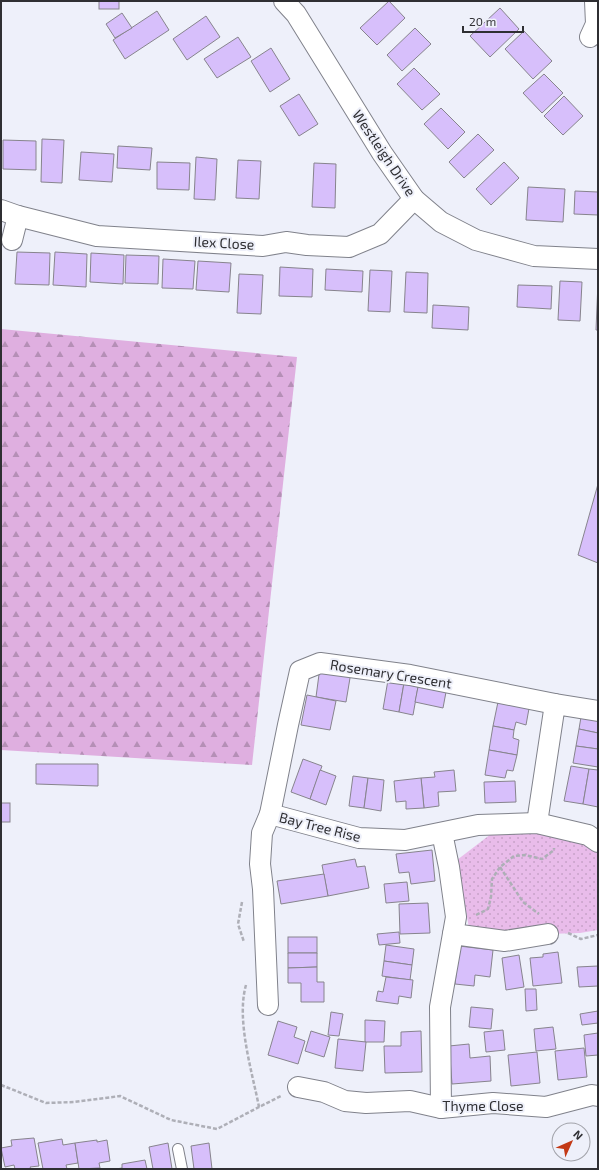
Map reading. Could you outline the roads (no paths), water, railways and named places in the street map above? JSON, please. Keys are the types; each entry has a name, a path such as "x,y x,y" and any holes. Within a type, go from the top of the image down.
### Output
{"street":[{"name":"Westleigh Drive","path":"284,1 296,14 382,153 414,199 441,222 476,240 534,256 598,259"},
{"path":"590,37 596,24 595,1"},
{"name":"Ilex Close","path":"12,240 10,213 97,236 263,246 286,242 307,245 350,247 380,234 414,199"},
{"name":"Rosemary Crescent","path":"270,814 300,671 320,663 410,675 555,704 598,711"},
{"path":"537,823 555,704"},
{"name":"Bay Tree Rise","path":"268,1005 263,889 260,864 262,833 270,814 359,838 405,840 478,826 537,823 588,836 598,842"},
{"path":"441,1108 440,1007 455,926 449,867 442,833"},
{"path":"455,926 505,941 551,927"},
{"name":"Thyme Close","path":"298,1087 324,1092 346,1101 366,1103 410,1101 441,1108 493,1104 546,1107 592,1095 598,1096"}],"lane":[{"path":"178,1149 182,1169"}]}
